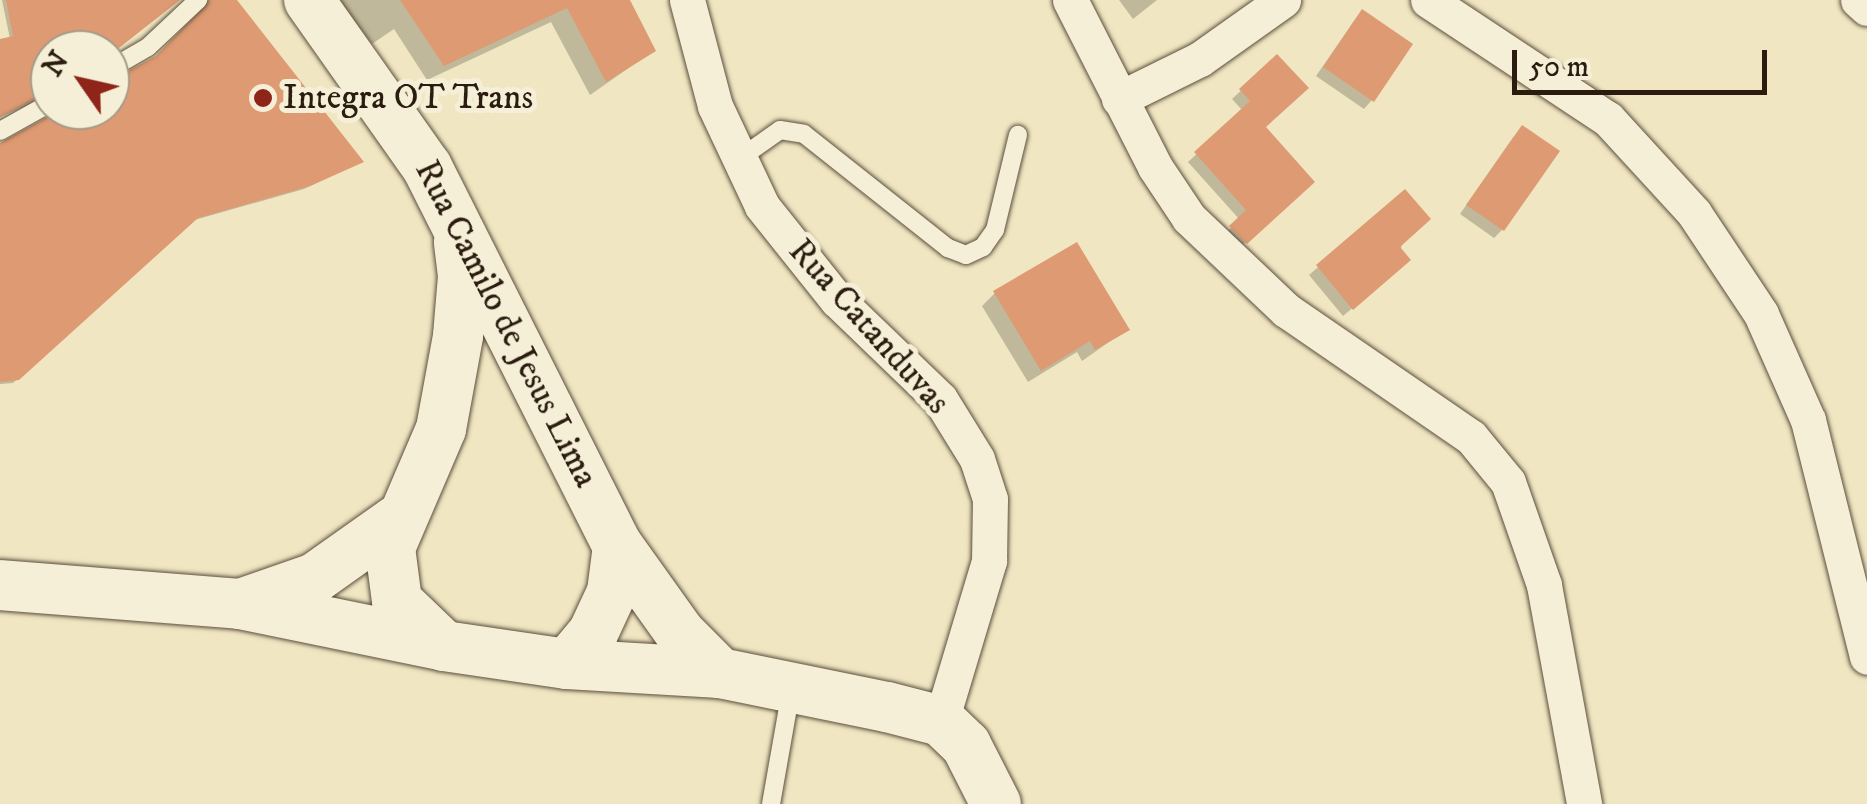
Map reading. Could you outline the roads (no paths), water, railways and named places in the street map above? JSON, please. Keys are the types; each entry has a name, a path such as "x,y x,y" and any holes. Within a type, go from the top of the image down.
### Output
{"main road":[{"name":"Rua Camilo de Jesus Lima","path":"309,0 392,110 456,222 618,546 680,633 720,673"},
{"path":"444,646 397,602 390,572 398,520 421,482 451,382 464,276 456,222"},
{"path":"240,604 315,578 398,520"},
{"path":"567,664 593,633 612,592 618,546"},
{"path":"0,586 240,604 444,646 567,664 720,673 791,688 941,721 966,745 996,804"}],"street":[{"name":"Rua Catanduvas","path":"688,0 700,62 738,160 762,206 836,300 940,399 977,459 990,498 989,561 941,721"},
{"path":"1070,0 1119,99 1189,218 1237,270 1471,437 1508,482 1544,585 1584,804"},
{"path":"1119,99 1200,59 1283,0"},
{"path":"1428,0 1608,119 1694,212 1762,314 1808,420 1867,658"},
{"path":"1858,0 1867,8"}],"lane":[{"path":"130,57 148,47 198,0"},
{"path":"0,130 30,114"},
{"path":"738,160 780,130 804,134 948,248 966,254 983,247 995,230 1018,135"},
{"path":"771,804 791,688"}],"place":[{"name":"Integra OT Trans","path":"263,98"}]}
